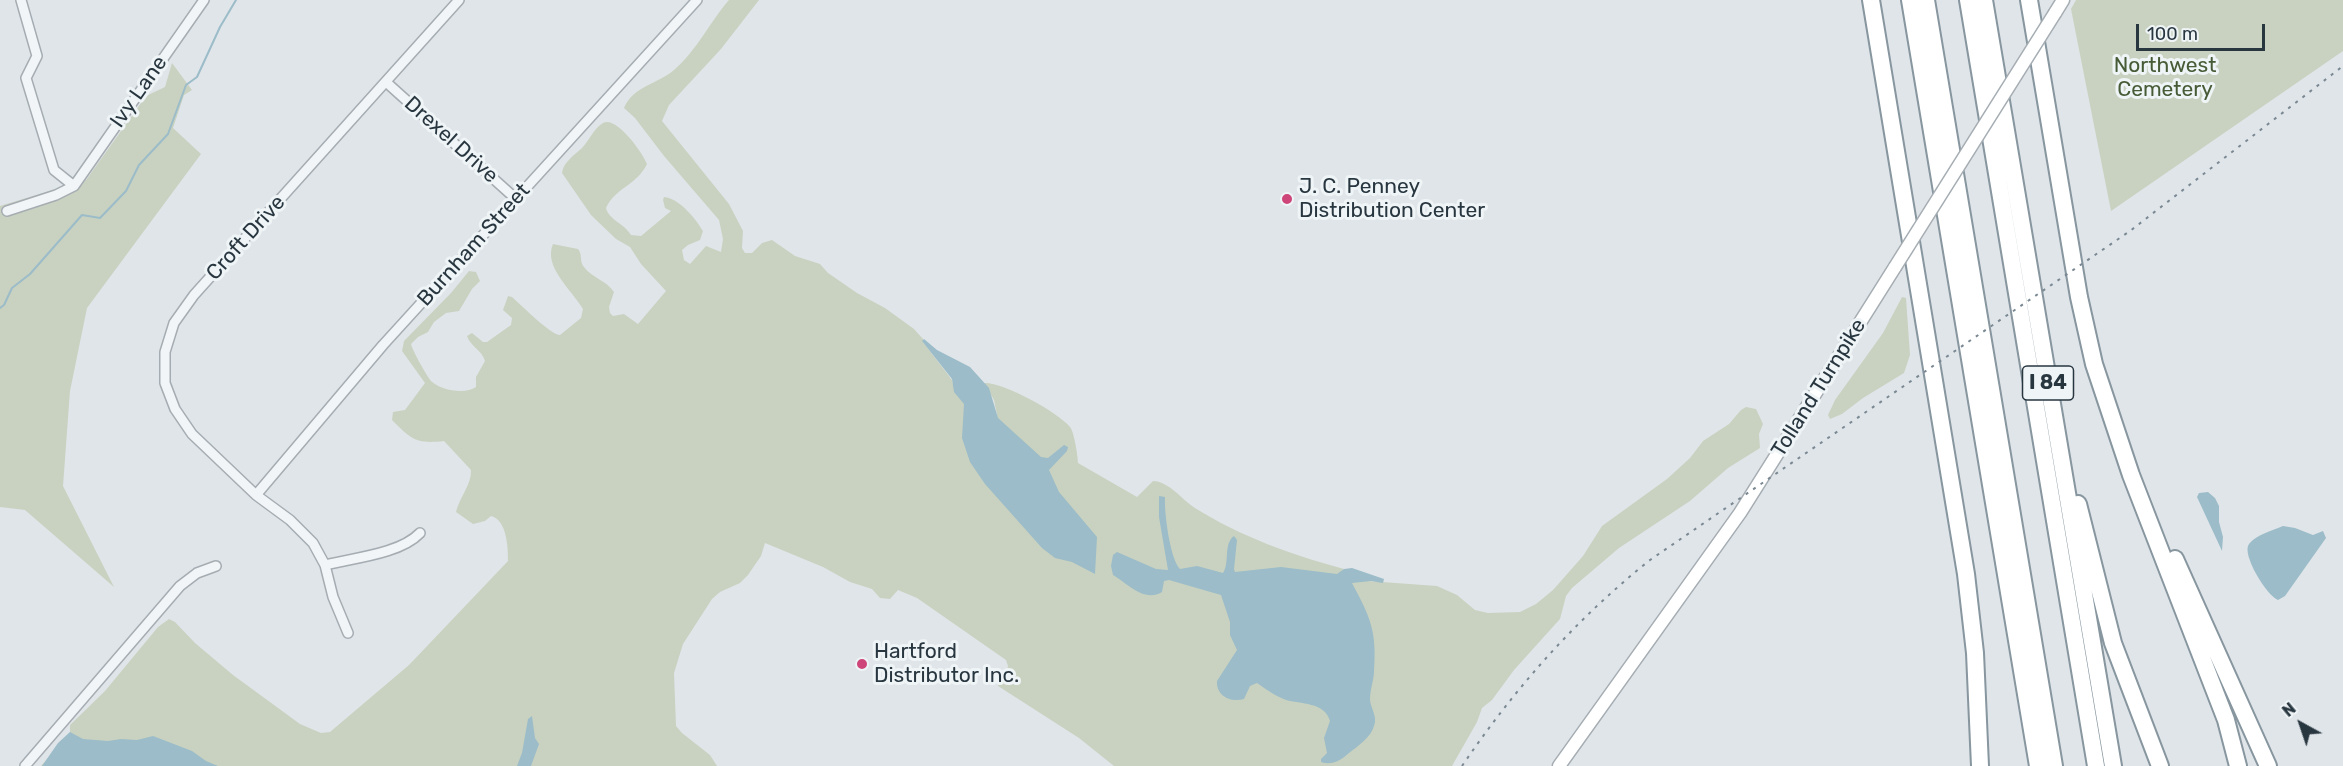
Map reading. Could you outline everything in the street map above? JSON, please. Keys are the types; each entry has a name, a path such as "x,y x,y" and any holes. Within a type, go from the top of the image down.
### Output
{"highway":[{"path":"1871,0 1966,574 1975,653 1980,766"},
{"path":"1910,0 2038,766"},
{"path":"1926,0 2054,766"},
{"path":"1968,0 2096,766"},
{"name":"I 84","path":"1984,0 2113,766"},
{"path":"2030,0 2082,314 2097,374 2131,475 2224,713 2238,766"},
{"path":"2120,442 2268,766"},
{"path":"2057,443 2074,483 2097,588 2113,643 2160,766"},
{"path":"2025,698 2022,733 2027,766"}],"main road":[{"name":"Tolland Turnpike","path":"1559,766 1746,504 2063,0"}],"street":[{"path":"7,211 56,195 74,186 54,170 26,78 37,56 21,0"},
{"name":"Ivy Lane","path":"74,186 204,0"},
{"name":"Croft Drive","path":"348,633 333,597 325,565 313,543 302,531 256,495 192,434 174,409 165,383 165,352 174,323 194,295 459,0"},
{"name":"Burnham Street","path":"256,495 383,345 697,0"},
{"name":"Drexel Drive","path":"386,82 516,199"},
{"path":"325,565 401,547 413,541 420,533"},
{"path":"25,766 180,586 197,573 216,566"}],"green space":[{"path":"729,0 759,0 721,49 669,105 662,121 729,204 743,231 742,248 745,253 752,253 762,243 772,240 795,256 820,264 828,273 914,329 953,384 997,415 994,400 984,383 1004,387 1030,399 1064,421 1070,427 1076,444 1078,463 1137,497 1153,481 1159,482 1165,484 1195,508 1231,528 1306,558 1344,569 1340,573 1368,581 1437,586 1457,595 1475,610 1488,613 1520,612 1536,604 1553,590 1583,556 1602,526 1667,479 1690,458 1703,441 1729,424 1746,407 1756,409 1763,424 1759,434 1760,448 1728,468 1690,501 1619,548 1572,588 1566,596 1560,619 1514,670 1492,700 1482,708 1477,722 1452,766 1114,766 1079,738 998,686 998,682 1005,678 1008,666 1006,660 917,598 898,590 890,599 880,598 872,589 850,582 823,567 765,543 761,556 748,575 740,583 720,592 712,599 683,644 674,673 676,726 710,755 717,766 41,766 70,732 70,725 105,691 158,627 169,619 233,675 300,724 321,733 330,732 409,665 508,561 506,535 496,519 491,516 485,521 473,524 456,512 470,481 471,470 444,441 427,442 415,439 392,420 393,412 405,410 425,383 402,351 404,341 469,271 476,272 480,281 472,289 459,311 446,313 434,322 428,332 411,344 426,374 435,384 459,391 476,387 476,377 485,361 467,336 472,333 483,342 487,342 511,325 512,318 503,310 508,296 550,330 560,335 581,318 583,309 555,270 551,253 553,244 578,249 584,267 614,292 609,307 610,313 613,316 624,314 638,324 666,291 641,264 630,247 616,239 591,215 562,173 572,156 582,148 603,123 615,124 622,130 635,144 647,164 638,177 610,201 606,208 610,216 631,235 641,236 671,211 665,208 663,200 664,197 670,198 686,210 703,231 700,240 682,250 684,260 690,264 706,246 721,252 723,239 719,220 635,118 624,108 633,95 668,75 682,62"},
{"name":"Northwest Cemetery","path":"2076,0 2343,0 2343,51 2111,211 2071,9"},
{"path":"172,63 192,90 184,95 173,128 201,154 87,308 70,391 63,486 114,587 25,510 0,507 0,206 86,180 146,96 165,87"},
{"path":"1902,297 1906,298 1910,355 1904,373 1842,414 1830,419 1828,415 1835,400 1883,333"}],"water":[{"path":"924,339 937,350 970,367 989,388 998,418 1041,457 1048,458 1064,445 1068,447 1049,470 1059,492 1097,537 1095,574 1072,562 1055,558 1042,548 985,484 970,462 962,438 964,404 954,392 952,379 922,341"},
{"path":"2208,492 2219,506 2219,522 2223,537 2222,551 2197,497 2199,493"},
{"path":"1159,496 1165,497 1173,556 1180,569 1197,566 1223,573 1229,544 1234,536 1237,540 1235,572 1281,567 1337,574 1344,569 1352,568 1384,579 1383,583 1371,581 1352,583 1368,615 1373,634 1375,657 1370,699 1375,722 1367,738 1343,758 1333,763 1321,762 1327,753 1324,738 1330,721 1323,710 1318,707 1286,700 1257,683 1250,686 1244,699 1229,699 1219,691 1217,681 1237,650 1230,635 1230,622 1221,595 1169,580 1164,581 1162,592 1155,595 1142,594 1113,575 1111,566 1113,555 1117,552 1156,569 1168,570 1159,517"},
{"path":"2283,526 2313,535 2323,531 2326,538 2285,596 2278,600 2273,597 2256,574 2247,549 2256,538"},
{"path":"532,716 535,738 539,744 531,766 517,766 522,753 528,719"},
{"path":"70,732 83,739 108,741 137,740 153,736 192,751 218,766 42,766 58,743"}],"waterway":[{"path":"0,308 4,305 12,288 30,274 82,215 100,218 126,191 139,165 168,134 186,85 197,77 220,27 236,0"}],"railway":[{"path":"1462,766 1503,709 1548,656 1597,606 1650,560 2130,231 2343,66"}],"place":[{"name":"J. C. Penney Distribution Center","path":"1287,199"},
{"name":"Hartford Distributor Inc.","path":"862,664"}]}
